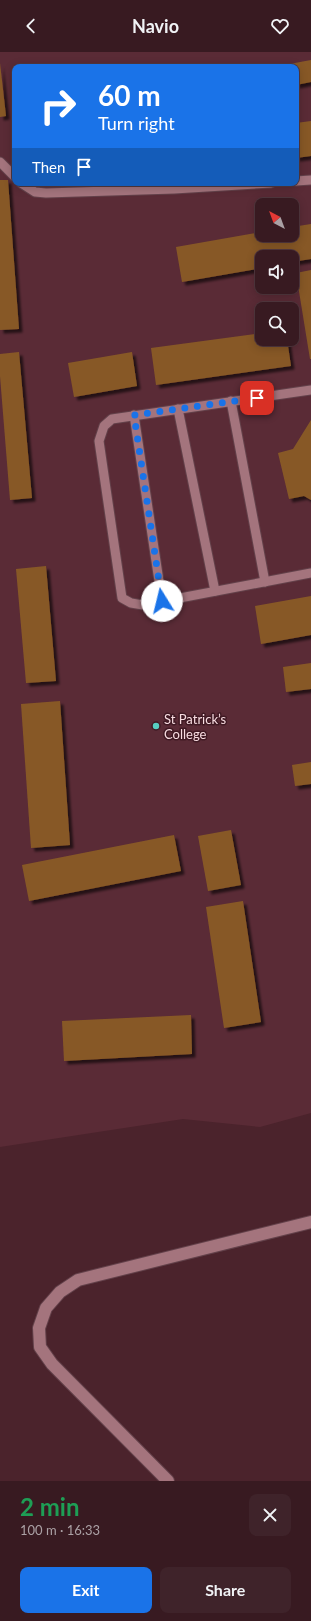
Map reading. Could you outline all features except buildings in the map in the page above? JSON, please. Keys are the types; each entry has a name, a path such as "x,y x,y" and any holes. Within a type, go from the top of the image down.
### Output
{"street":[{"path":"168,1481 48,1358 40,1347 39,1328 46,1308 60,1292 78,1280 311,1222"}],"lane":[{"path":"0,162 12,174"},
{"path":"299,181 311,180"},
{"path":"26,186 35,192 46,193 174,190 229,186"},
{"path":"311,390 112,419 104,426 99,441 122,598 130,603 143,605 311,573"},
{"path":"231,401 264,582"},
{"path":"178,409 215,591"},
{"path":"134,415 162,601"}],"shaded area":[{"name":"St Patrick’s College","path":"0,52 311,52 311,1113 260,1127 183,1119 0,1147"}],"place":[{"name":"St Patrick’s College","path":"156,726"}],"route":[{"path":"162,601 134,415 257,398"}]}
